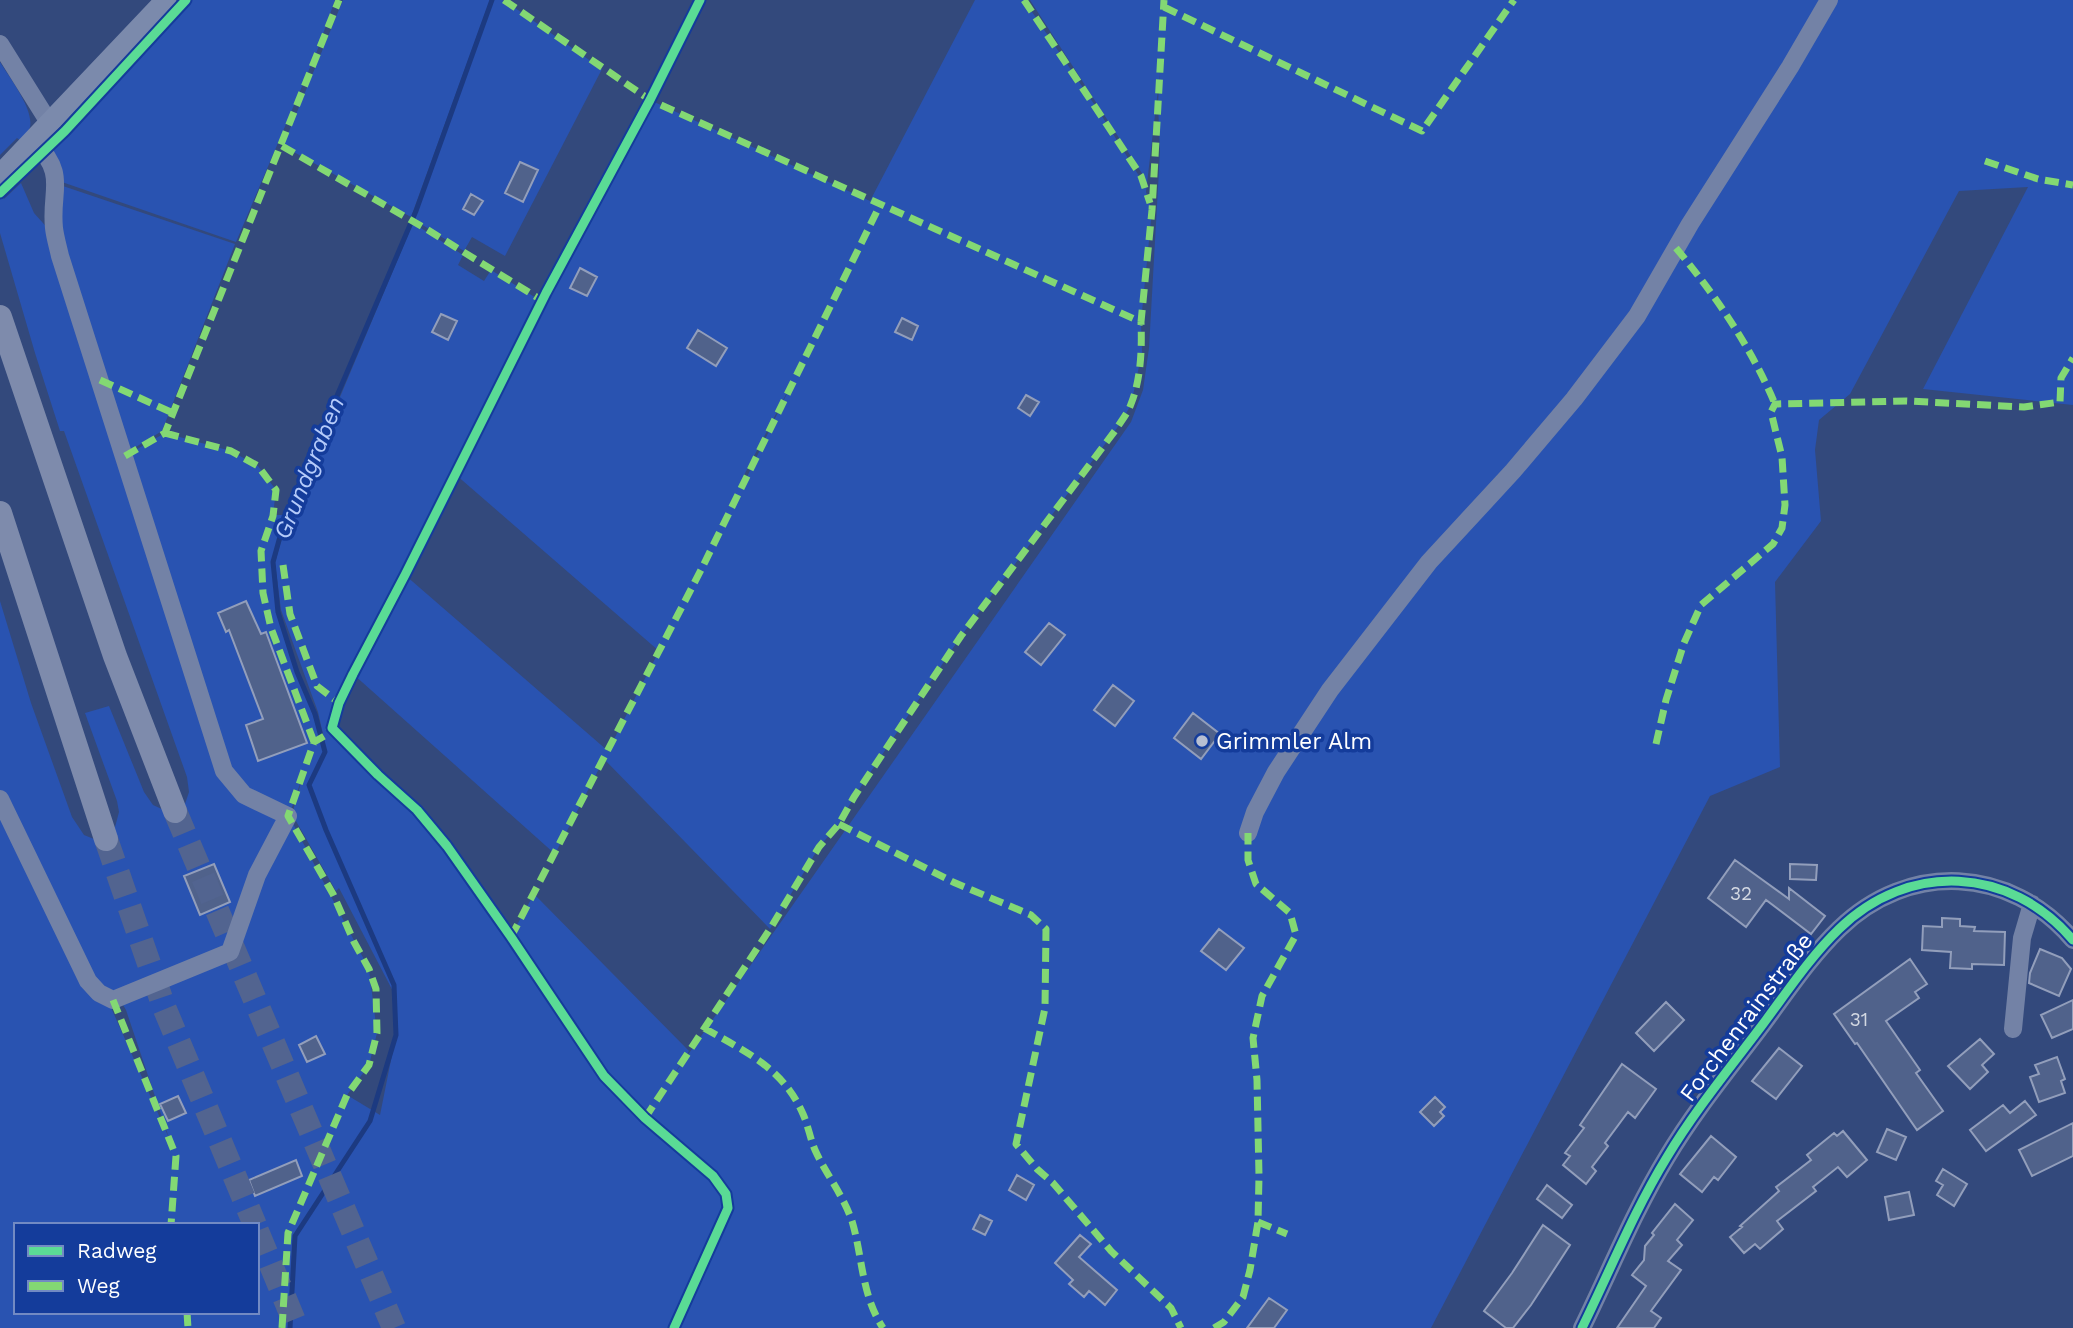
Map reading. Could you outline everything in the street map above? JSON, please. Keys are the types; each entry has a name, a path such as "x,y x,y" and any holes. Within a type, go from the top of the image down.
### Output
{"highway":[{"path":"0,317 115,656 175,811"},
{"path":"0,513 106,839"}],"main road":[{"path":"0,176 166,0"}],"street":[{"path":"1248,833 1255,812 1276,772 1305,724 1338,679 1421,572 1565,410 1637,316 1690,224 1790,67 1829,0"},
{"path":"0,44 50,124"},
{"path":"0,799 88,981 99,993 113,1000 230,952 257,875 289,816 244,795 224,771 60,256 54,228 53,211 57,184 52,164 34,141"},
{"name":"Forchenrainstraße","path":"1582,1328 1666,1158 1812,958 1840,928 1883,898 1907,888 1954,880 1990,885 2012,892 2032,904 2073,940"},
{"path":"2013,1029 2022,937 2032,904"}],"shaded area":[{"path":"191,0 335,0 317,51 236,242 59,181 50,150"},
{"path":"343,0 490,0 411,217 283,146"},
{"path":"493,0 508,3 602,69 505,256 472,237 464,251 413,219"},
{"path":"975,0 1024,0 1144,184 1143,175 1030,0 2073,0 2073,405 1923,389 2028,187 1959,191 1850,394 1819,420 1815,450 1821,521 1775,582 1780,767 1710,796 1431,1328 677,1328 679,1317 675,1328 0,1328 0,601 31,703 72,817 84,835 94,839 114,831 119,812 85,713 109,706 144,792 153,805 166,811 185,804 189,792 187,777 64,431 60,431 35,353 0,233 0,186 4,199 21,183 34,213 51,232 125,456 165,433 231,451 258,466 276,490 273,515 286,515 273,562 276,613 320,736 323,734 318,712 281,610 275,563 288,516 413,223 463,255 458,265 484,281 491,270 541,301 404,574 336,702 332,728 417,810 511,936 534,894 689,1051 671,1079 1131,422 1143,390 1149,348 1160,152 1160,72 1146,192 1152,210 1141,322 1142,352 1131,405 1117,428 961,636 854,797 839,824 819,847 770,929 604,759 555,854 353,674 405,575 608,751 659,651 455,474 552,283 650,100 870,201","holes":["793,381 746,479 745,479 743,477","305,769 292,814 336,891 339,888 396,997 396,1035 380,1115 347,1095 369,1065 377,1033 369,969 289,816","535,971 621,1092 621,1093 604,1076","119,998 126,1010 169,1138 109,1003"]},
{"path":"0,62 20,93 28,111 30,127 21,141 17,138 0,155"},
{"path":"57,184 235,244 162,431 126,453 69,286"}],"building":[{"path":"520,162 538,170 523,202 505,193"},
{"path":"471,194 483,201 474,215 463,209"},
{"path":"580,268 597,277 587,296 570,288"},
{"path":"441,314 457,321 448,340 432,332"},
{"path":"902,318 918,326 912,340 895,332"},
{"path":"698,330 727,348 716,366 687,348"},
{"path":"1026,395 1039,402 1030,416 1018,408"},
{"path":"246,601 261,634 266,632 307,743 258,761 246,725 263,719 229,630 226,632 218,613"},
{"path":"1049,623 1065,635 1041,665 1025,652"},
{"path":"1113,685 1134,701 1115,726 1094,710"},
{"path":"1193,713 1220,734 1201,759 1174,738"},
{"path":"1735,860 1789,899 1789,888 1825,916 1811,934 1766,900 1746,927 1708,898"},
{"path":"214,864 230,902 200,915 184,876"},
{"path":"1790,864 1817,865 1816,880 1790,879"},
{"path":"1942,918 1960,919 1960,926 1975,927 1974,931 2005,932 2004,965 1972,964 1972,969 1950,968 1951,952 1922,950 1923,926 1942,927"},
{"path":"1219,929 1244,948 1226,970 1201,951"},
{"path":"2040,949 2062,958 2071,969 2059,996 2029,983 2030,973"},
{"path":"1910,959 1927,984 1915,992 1919,998 1886,1021 1920,1070 1916,1073 1943,1111 1917,1130 1834,1014"},
{"path":"2073,1000 2073,1029 2052,1038 2041,1015"},
{"path":"1666,1002 1684,1020 1654,1051 1636,1033"},
{"path":"316,1036 325,1054 307,1062 299,1045"},
{"path":"1980,1039 1994,1054 1982,1065 1988,1072 1970,1089 1948,1066"},
{"path":"1779,1048 1802,1066 1776,1099 1752,1081"},
{"path":"2057,1057 2065,1079 2061,1081 2065,1093 2039,1102 2030,1077 2039,1074 2035,1065"},
{"path":"1622,1064 1656,1089 1635,1118 1628,1112 1605,1143 1608,1146 1592,1167 1596,1171 1586,1184 1563,1165 1570,1156 1565,1153 1584,1128 1580,1125"},
{"path":"178,1096 186,1113 168,1121 160,1104"},
{"path":"1435,1097 1445,1107 1440,1112 1444,1116 1434,1126 1420,1112"},
{"path":"2025,1101 2036,1115 1986,1151 1970,1130 2003,1105 2010,1113"},
{"path":"2073,1123 2073,1156 2032,1176 2019,1150"},
{"path":"1887,1129 1906,1137 1896,1160 1877,1152"},
{"path":"1843,1131 1867,1160 1847,1177 1838,1167 1813,1187 1816,1191 1777,1221 1783,1229 1760,1249 1755,1244 1744,1253 1730,1237 1779,1191 1776,1187 1811,1160 1807,1155 1834,1133 1837,1136"},
{"path":"1711,1136 1736,1157 1718,1180 1714,1177 1702,1192 1680,1174"},
{"path":"296,1160 302,1176 255,1196 249,1180"},
{"path":"1943,1169 1967,1184 1954,1206 1937,1195 1943,1185 1936,1181"},
{"path":"1017,1175 1034,1185 1026,1200 1009,1190"},
{"path":"1547,1185 1572,1205 1562,1218 1537,1199"},
{"path":"1909,1192 1914,1215 1889,1220 1885,1197"},
{"path":"1675,1204 1693,1220 1677,1240 1682,1245 1668,1261 1681,1270 1651,1311 1661,1318 1654,1328 1617,1328 1646,1286 1632,1275 1644,1260 1645,1246"},
{"path":"980,1215 992,1221 985,1235 973,1229"},
{"path":"1543,1225 1570,1245 1531,1305 1513,1328 1506,1328 1484,1311"},
{"path":"1080,1235 1091,1244 1079,1257 1117,1290 1105,1305 1089,1291 1084,1297 1069,1284 1073,1280 1055,1263"},
{"path":"1269,1298 1287,1310 1274,1328 1247,1328"}],"waterway":[{"name":"Grundgraben","path":"290,1328 295,1236 370,1121 396,1035 394,985 309,785 325,752 315,714 297,672 278,612 273,562 286,515 416,211 492,0"}],"tunnel":[{"path":"175,811 394,1328"},
{"path":"106,839 164,1007 254,1223"},
{"path":"259,1236 297,1328"}],"marked path":[{"path":"125,456 165,433 339,0"},
{"path":"504,0 650,100 1141,322 1152,210 1164,0"},
{"path":"1024,0 1141,176 1150,203"},
{"path":"1164,7 1422,131 1514,0"},
{"path":"282,146 423,227 543,301"},
{"path":"1985,161 2038,179 2073,185"},
{"path":"511,937 702,568 880,205"},
{"path":"1676,248 1732,323 1775,404"},
{"path":"645,1118 770,929 819,847 839,824 854,797 961,636 1126,414 1139,374 1141,322"},
{"path":"1656,744 1666,700 1684,643 1701,605 1773,544 1782,528 1785,505 1782,457 1771,412 1775,404 1907,401 2024,407 2060,402 2061,378 2073,358"},
{"path":"100,380 173,413"},
{"path":"165,433 231,451 258,466 276,490 273,516 261,551 263,593 271,628 314,742"},
{"path":"283,565 290,614 317,686 339,703"},
{"path":"282,1328 288,1233 347,1095 369,1065 377,1033 376,989 369,969 333,894 288,816 314,742 326,735 334,722"},
{"path":"839,824 953,882 1031,915 1046,929 1045,1008 1016,1144 1111,1251 1171,1308 1181,1328"},
{"path":"1214,1328 1224,1322 1243,1297 1250,1270 1258,1222 1259,1176 1257,1080 1253,1038 1262,996 1296,935 1290,913 1256,884 1248,860 1248,833"},
{"path":"113,1000 176,1156 171,1223"},
{"path":"704,1028 762,1063 795,1098 805,1118 815,1150 852,1221 866,1289 883,1328"},
{"path":"1258,1222 1287,1234"},
{"path":"187,1314 188,1328"}],"cycle path":[{"path":"0,193 65,131 186,0"},
{"path":"674,1328 728,1208 726,1194 713,1176 645,1118 604,1076 447,846 417,810 332,728 339,703 353,674 546,293 650,100 700,0"},
{"path":"1582,1328 1644,1198 1667,1157 1713,1089 1809,963 1839,929 1867,907 1896,892 1927,883 1959,881 1990,886 2020,898 2048,915 2073,940"}],"place":[{"name":"Grimmler Alm","path":"1202,741"}]}
